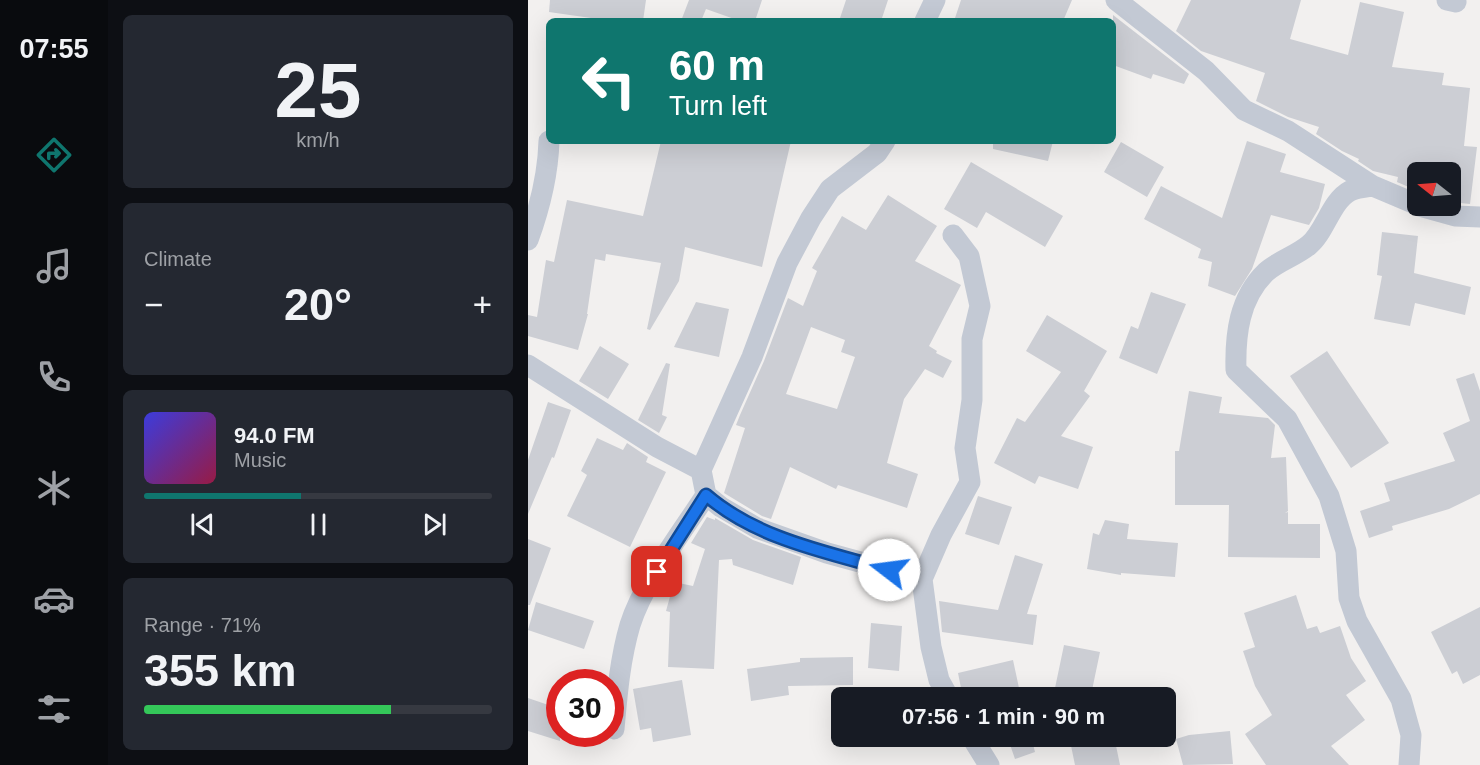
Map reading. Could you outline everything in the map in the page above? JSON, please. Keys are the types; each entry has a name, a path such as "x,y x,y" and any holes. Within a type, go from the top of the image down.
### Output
{"street":[{"path":"926,18 935,0"},
{"path":"1116,0 1206,71 1244,110 1288,130 1373,186 1407,200"},
{"path":"528,240 535,222 549,155 549,144"},
{"path":"883,144 877,153 830,189 811,218 787,263 752,357 701,470 706,495 748,523 791,541 922,579"},
{"path":"1373,186 1350,191 1334,207 1309,245 1266,273 1247,299 1239,320 1235,343 1236,370 1287,419 1329,496 1346,551 1349,598 1357,621 1401,699 1411,735 1409,765"},
{"path":"1455,216 1480,217"},
{"path":"943,687 931,648 922,579 941,535 970,482 965,448 972,400 972,339 980,306 969,256 953,235"},
{"path":"528,365 657,447 701,470"},
{"path":"621,669 630,624 645,592 706,495"},
{"path":"978,747 989,765"}],"building":[{"path":"550,0 646,0 643,18 591,18 549,12"},
{"path":"689,0 762,0 756,18 732,18 706,9 702,18 682,18"},
{"path":"846,0 888,0 882,18 840,18"},
{"path":"961,0 1072,0 1064,18 955,18"},
{"path":"1191,0 1301,0 1290,39 1348,55 1360,2 1404,12 1392,67 1444,73 1442,85 1470,88 1464,146 1477,147 1470,204 1461,203 1461,162 1407,162 1407,186 1397,182 1398,177 1373,171 1358,161 1359,159 1316,134 1319,127 1288,117 1256,101 1265,73 1201,51 1176,31"},
{"path":"1113,15 1189,74 1184,84 1153,74 1151,79 1116,66 1116,18 1113,18"},
{"path":"1247,141 1286,154 1280,172 1325,184 1319,208 1309,225 1271,215 1252,269 1235,296 1208,286 1212,262 1198,258 1201,249 1144,219 1161,186 1222,218"},
{"path":"1121,142 1164,167 1147,197 1104,172"},
{"path":"660,144 790,144 762,267 685,247 679,281 650,330 647,329 661,263 606,254 605,261 595,259 588,314 578,350 528,336 528,315 537,317 546,260 554,262 567,200 643,216"},
{"path":"993,144 1052,144 1048,161 993,149"},
{"path":"971,162 1063,216 1045,247 986,212 977,228 944,209"},
{"path":"888,195 937,226 915,261 961,285 929,346 937,351 936,353 952,361 943,378 925,369 904,399 887,463 918,474 907,508 838,485 836,489 790,467 771,519 762,516 724,493 745,428 736,425 788,298 803,306 817,271 812,268 842,216 866,230","holes":["811,327 845,340 841,352 855,357 837,409 786,394"]},
{"path":"1382,232 1418,236 1414,273 1471,287 1465,315 1415,303 1410,326 1374,319 1382,276 1377,275"},
{"path":"1151,292 1186,304 1157,374 1119,358 1131,326 1138,329"},
{"path":"696,302 729,309 719,357 674,347"},
{"path":"1047,315 1107,351 1084,391 1090,396 1061,436 1093,447 1078,489 1039,476 1035,484 994,463 1017,418 1025,422 1061,372 1026,351"},
{"path":"600,346 629,364 608,399 579,381"},
{"path":"1327,351 1389,443 1351,468 1290,376"},
{"path":"666,363 670,364 662,415 667,417 659,433 638,420"},
{"path":"1474,373 1480,391 1480,494 1449,509 1392,526 1393,530 1369,538 1360,511 1390,501 1384,483 1455,461 1443,433 1470,421 1456,379"},
{"path":"1189,391 1222,397 1219,413 1268,418 1275,425 1271,458 1286,457 1288,511 1285,513 1288,512 1288,524 1320,524 1320,558 1228,557 1229,505 1175,505 1175,451 1179,451"},
{"path":"548,402 571,410 554,458 552,457 528,514 528,460"},
{"path":"597,438 623,450 627,443 648,457 646,462 666,472 630,547 567,516 587,475 581,471"},
{"path":"978,496 1012,507 999,545 965,534"},
{"path":"707,517 715,520 715,518 753,540 801,557 793,585 733,565 732,559 719,560 714,669 668,667 670,612 666,611 674,582 693,586 705,549 691,543"},
{"path":"1105,520 1129,524 1127,539 1178,543 1175,577 1121,573 1121,575 1087,569 1093,533 1099,535"},
{"path":"528,539 551,548 530,605 528,605"},
{"path":"1015,555 1043,564 1027,614 1037,615 1033,645 942,632 939,601 998,610"},
{"path":"1296,595 1307,629 1317,626 1320,633 1340,626 1351,658 1366,681 1346,695 1365,720 1331,746 1349,765 1266,765 1245,734 1272,715 1255,686 1243,651 1255,647 1244,613"},
{"path":"536,602 594,621 584,649 528,630"},
{"path":"1480,607 1480,675 1463,684 1457,671 1452,674 1431,632"},
{"path":"871,623 902,626 899,671 868,668"},
{"path":"1064,645 1100,652 1093,687 1055,687"},
{"path":"853,657 853,685 788,686 789,695 751,701 747,669 800,662 800,658"},
{"path":"1013,660 1019,687 961,687 958,673"},
{"path":"682,680 691,735 653,742 651,728 640,730 633,689"},
{"path":"528,698 546,704 546,737 528,731"},
{"path":"1230,731 1233,764 1183,765 1176,739 1189,735"},
{"path":"1011,747 1034,747 1035,752 1015,759"},
{"path":"1071,747 1116,747 1120,765 1075,765"}],"route":[{"path":"657,572 706,495 721,507 758,528 827,553 889,570"}]}
